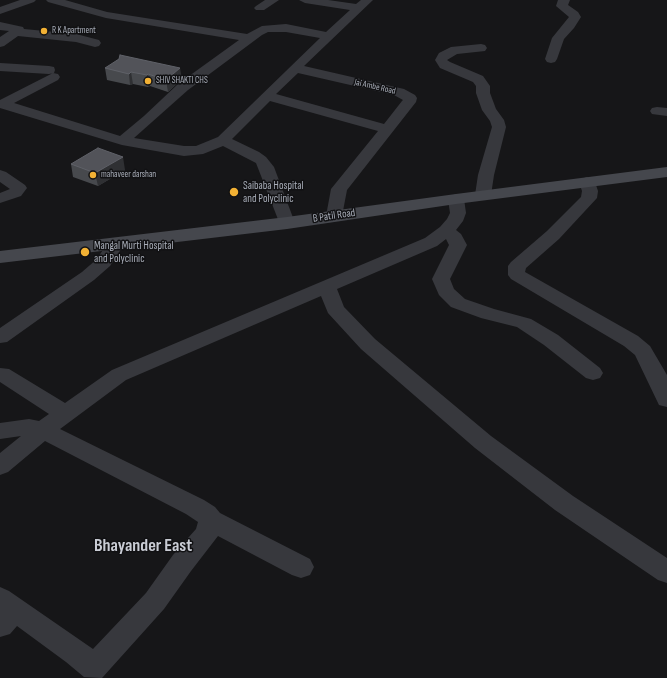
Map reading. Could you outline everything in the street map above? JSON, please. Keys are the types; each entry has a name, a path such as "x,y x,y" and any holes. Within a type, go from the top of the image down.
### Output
{"main road":[{"name":"B Patil Road","path":"0,257 287,223 483,195 667,172"}],"street":[{"path":"0,11 30,0"},
{"path":"52,0 106,15 249,38"},
{"path":"260,8 273,0"},
{"path":"305,0 363,4"},
{"path":"551,59 558,38 570,26 575,17 574,14 562,6 564,0"},
{"path":"1,105 122,141 184,151 198,151 223,140 295,68 363,4"},
{"path":"0,26 19,30 16,32"},
{"path":"122,141 149,119 183,87 258,32 276,28 328,36"},
{"path":"0,43 16,32 76,38 95,43"},
{"path":"481,48 455,50 443,56 442,60 446,65 478,79 483,86 483,93 489,110 497,120 499,127 486,175 483,195"},
{"path":"0,67 51,73 1,105"},
{"name":"Jai Ambe Road","path":"295,68 399,92 410,98 409,102 388,129 339,189 334,216"},
{"path":"267,96 388,129"},
{"path":"223,140 254,154 261,160 266,167 287,223"},
{"path":"0,175 19,188 15,192 0,198"},
{"path":"587,182 590,191 589,198 553,235 517,266 517,276 631,341 643,351 656,374 667,400"},
{"path":"0,466 43,430 119,375 431,242 446,231 455,221 458,213 456,199"},
{"path":"446,231 455,238 458,246 441,278 446,291 458,303 488,314 524,323 551,340 593,373"},
{"path":"0,337 88,276 104,262 116,243"},
{"path":"326,286 335,309 344,320 368,344 440,406 483,442 564,503 667,572"},
{"path":"2,374 65,414"},
{"path":"0,431 29,427 43,430 195,507 206,514 211,520 301,568"},
{"path":"5,611 76,653 94,668 155,601 182,563 205,536 210,528 211,520"}],"building":[{"path":"120,55 180,68 166,80 148,74 131,72 129,74 105,68 119,59"},
{"path":"98,148 123,157 95,173 71,164"}],"place":[{"name":"R K Apartment","path":"44,31"},
{"name":"SHIV SHAKTI CHS","path":"148,81"},
{"name":"mahaveer darshan","path":"93,175"},
{"name":"Saibaba Hospital and Polyclinic","path":"234,192"},
{"name":"Mangal Murti Hospital and Polyclinic","path":"85,252"}],"district":[{"name":"Bhayander East","path":"143,546"}]}
